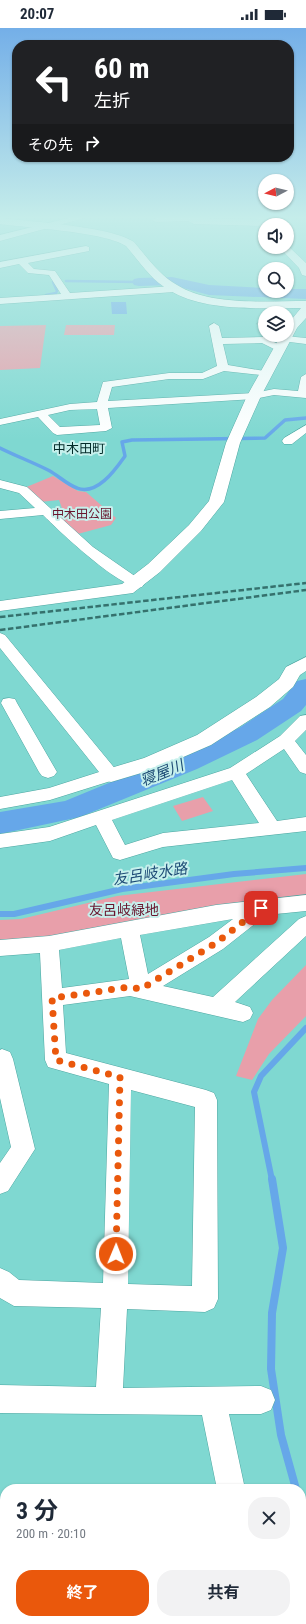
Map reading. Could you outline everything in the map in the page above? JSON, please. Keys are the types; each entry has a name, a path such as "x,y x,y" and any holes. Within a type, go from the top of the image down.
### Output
{"street":[{"path":"64,290 66,296"},
{"path":"0,301 134,293 144,290"},
{"path":"183,290 198,297 215,300 306,305"},
{"path":"294,325 306,310"},
{"path":"214,326 223,368"},
{"path":"218,341 258,340"},
{"path":"0,606 127,589 137,584 195,528 216,502 222,486 235,437 282,342"},
{"path":"294,342 305,342"},
{"path":"40,413 57,430 106,428 102,405 107,384 168,376 203,376 223,368 266,374"},
{"path":"0,422 70,408 102,405 254,396 274,392 304,395 306,377"},
{"path":"288,442 306,428"},
{"path":"0,484 23,490 88,550 137,584"},
{"path":"0,515 45,511"},
{"path":"0,638 111,775"},
{"path":"0,804 50,794 151,763 204,740 263,702 286,683 293,671 306,663"},
{"path":"9,703 48,772"},
{"path":"0,841 50,834 236,772 286,740 306,720"},
{"path":"286,740 306,768"},
{"path":"236,772 272,828"},
{"path":"101,817 120,853 163,840 306,824"},
{"path":"0,948 49,944 216,913 306,903"},
{"path":"141,989 216,943 261,908"},
{"path":"216,1007 306,924"},
{"path":"130,929 141,989"},
{"path":"0,1281 14,1293 205,1299 206,1100 56,1060 49,944"},
{"path":"52,998 130,987 243,1013"},
{"path":"0,1060 2,1059 23,1149 0,1184"},
{"path":"109,1402 115,1296 120,1077"},
{"path":"0,1399 109,1402 213,1402 261,1400"},
{"path":"213,1402 229,1484"}],"green space":[{"path":"46,325 40,368 0,370 0,326"},
{"path":"66,325 115,325 114,335 64,335"},
{"name":"中木田公園","path":"53,476 78,491 86,492 116,518 111,525 74,535 50,513 63,511 59,500 40,502 24,488"},
{"path":"203,797 213,811 182,821 173,806"},
{"name":"友呂岐緑地","path":"306,874 306,899 0,945 0,920 21,919 117,896"},
{"path":"306,965 306,1016 269,1054 252,1080 236,1076 258,1019 272,1000"}],"water":[{"path":"111,302 126,302 127,314 112,314"}],"waterway":[{"path":"46,295 56,293 57,290"},
{"path":"221,290 306,294"},
{"path":"0,448 48,470 77,488 84,489 92,488 98,485 116,468 125,456 122,442 132,440 265,438 285,420 306,418"},
{"name":"寝屋川","path":"0,823 70,810 187,762 248,734 292,705 306,687"},
{"name":"友呂岐水路","path":"0,914 14,914 122,889 234,874 306,868"},
{"path":"272,1180 254,1092 261,1076 306,1028"},
{"path":"272,1179 283,1248 272,1313 271,1369 281,1435 295,1484"}],"railway":[{"path":"0,617 306,583"},
{"path":"0,630 306,590"}],"district":[{"name":"中木田町","path":"79,448"}],"route":[{"path":"116,1254 120,1077 56,1060 52,998 130,987 141,989 216,943 261,908"}]}
